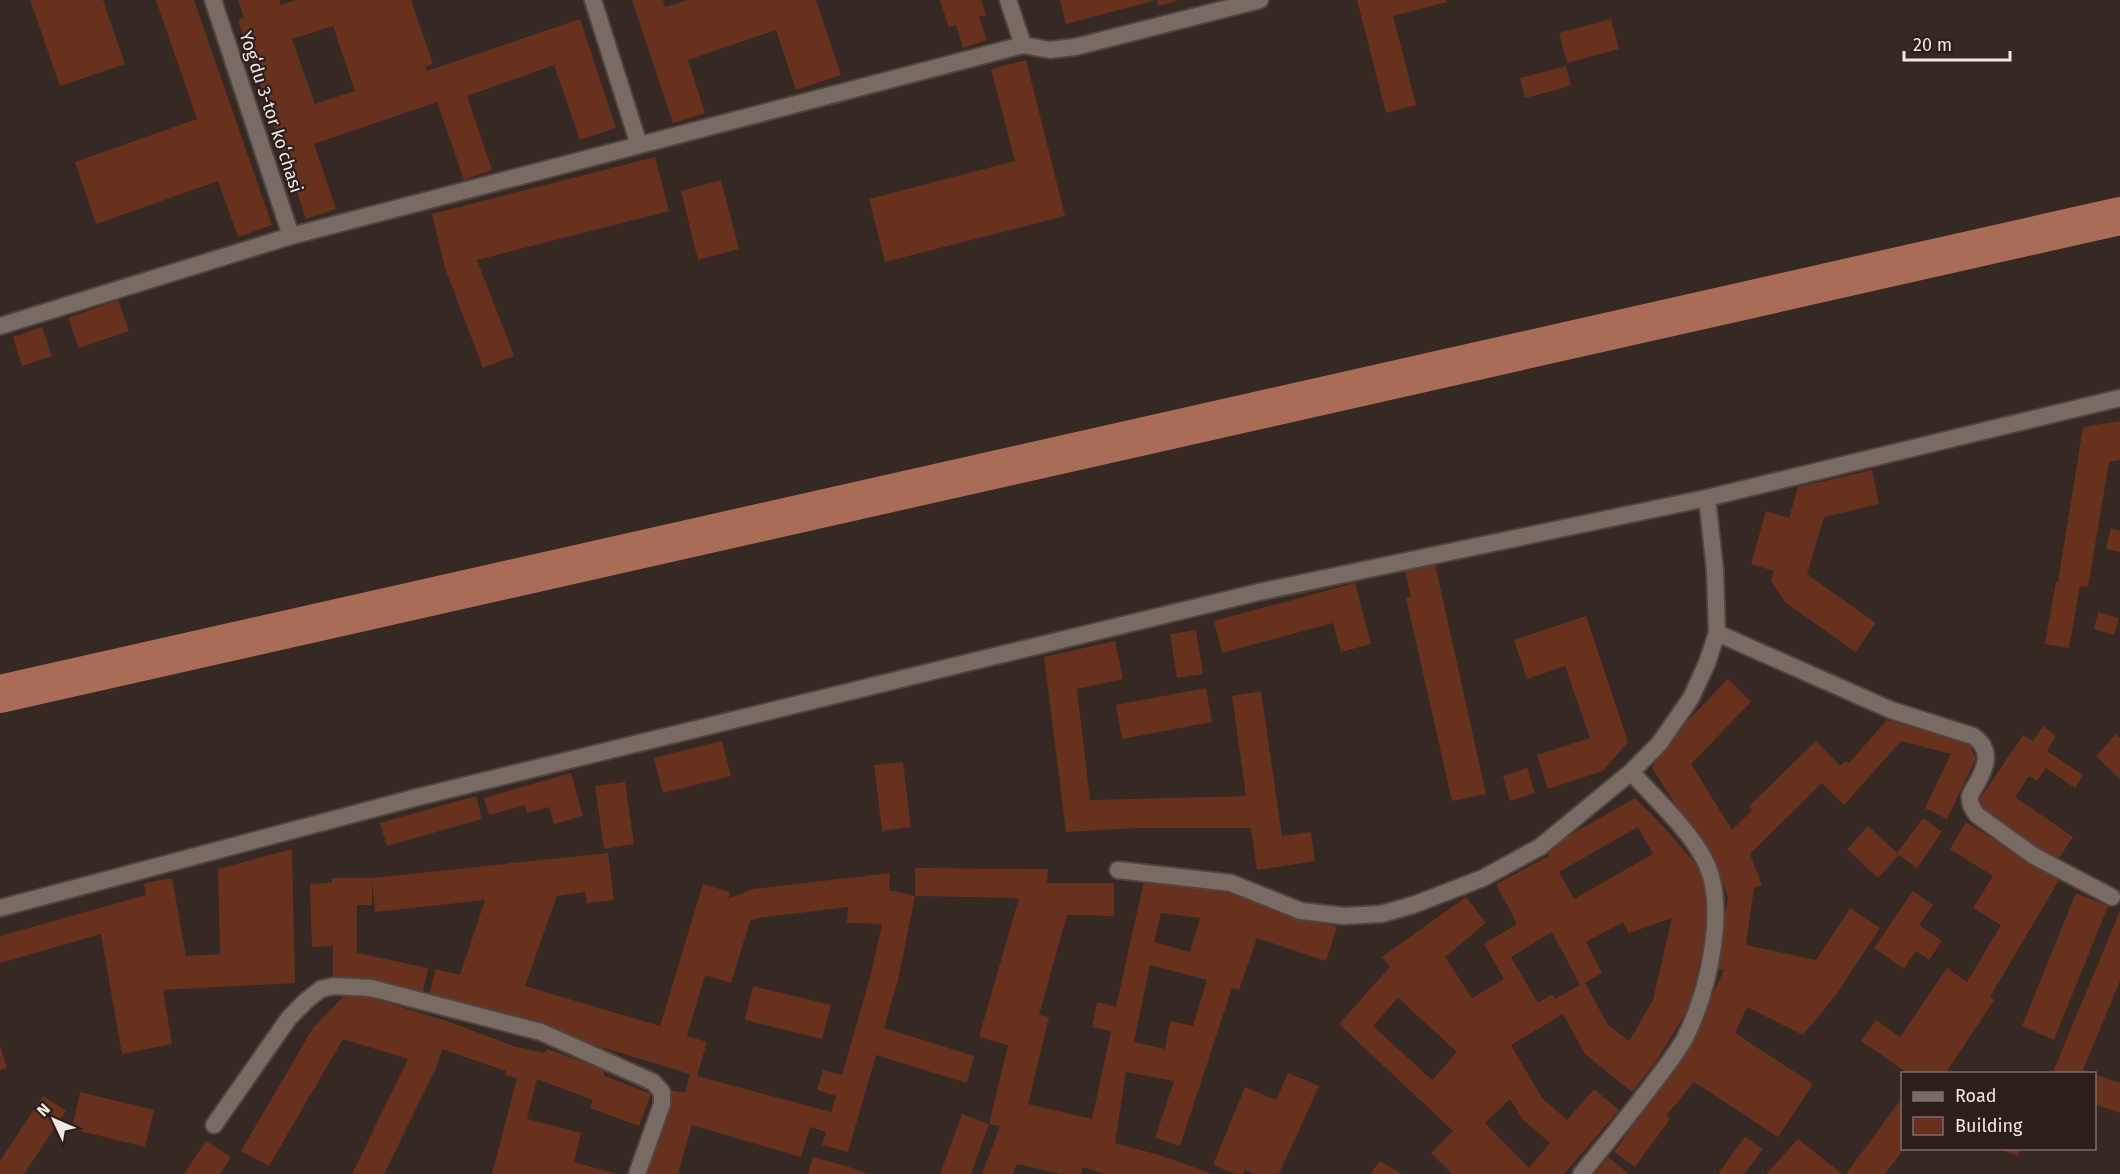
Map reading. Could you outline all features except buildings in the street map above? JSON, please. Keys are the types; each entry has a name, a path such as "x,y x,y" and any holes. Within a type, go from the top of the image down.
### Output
{"street":[{"name":"Yogʻdu 3-tor koʻchasi","path":"213,0 291,236"},
{"path":"593,0 639,145"},
{"path":"1008,0 1023,45"},
{"path":"0,326 291,236 1023,45 1050,50 1075,47 1260,0"},
{"path":"0,908 414,798 1236,598 1707,498 2120,398"},
{"path":"1118,870 1231,883 1301,911 1344,916 1381,914 1413,905 1483,878 1540,847 1631,772 1659,744 1691,698 1707,663 1717,633 1715,570 1707,498"},
{"path":"1717,633 1891,710 1973,736 1983,745 1986,754 1980,778 1970,796 1972,808 1977,815 2034,856 2112,897"},
{"path":"1581,1174 1623,1123 1686,1036 1702,989 1713,946 1715,895 1712,878 1704,858 1683,830 1631,772"},
{"path":"214,1125 289,1018 307,1000 321,989 334,986 371,988 542,1032 653,1082 662,1092 662,1104 637,1174"}],"waterway":[{"path":"0,694 2120,216"}]}
